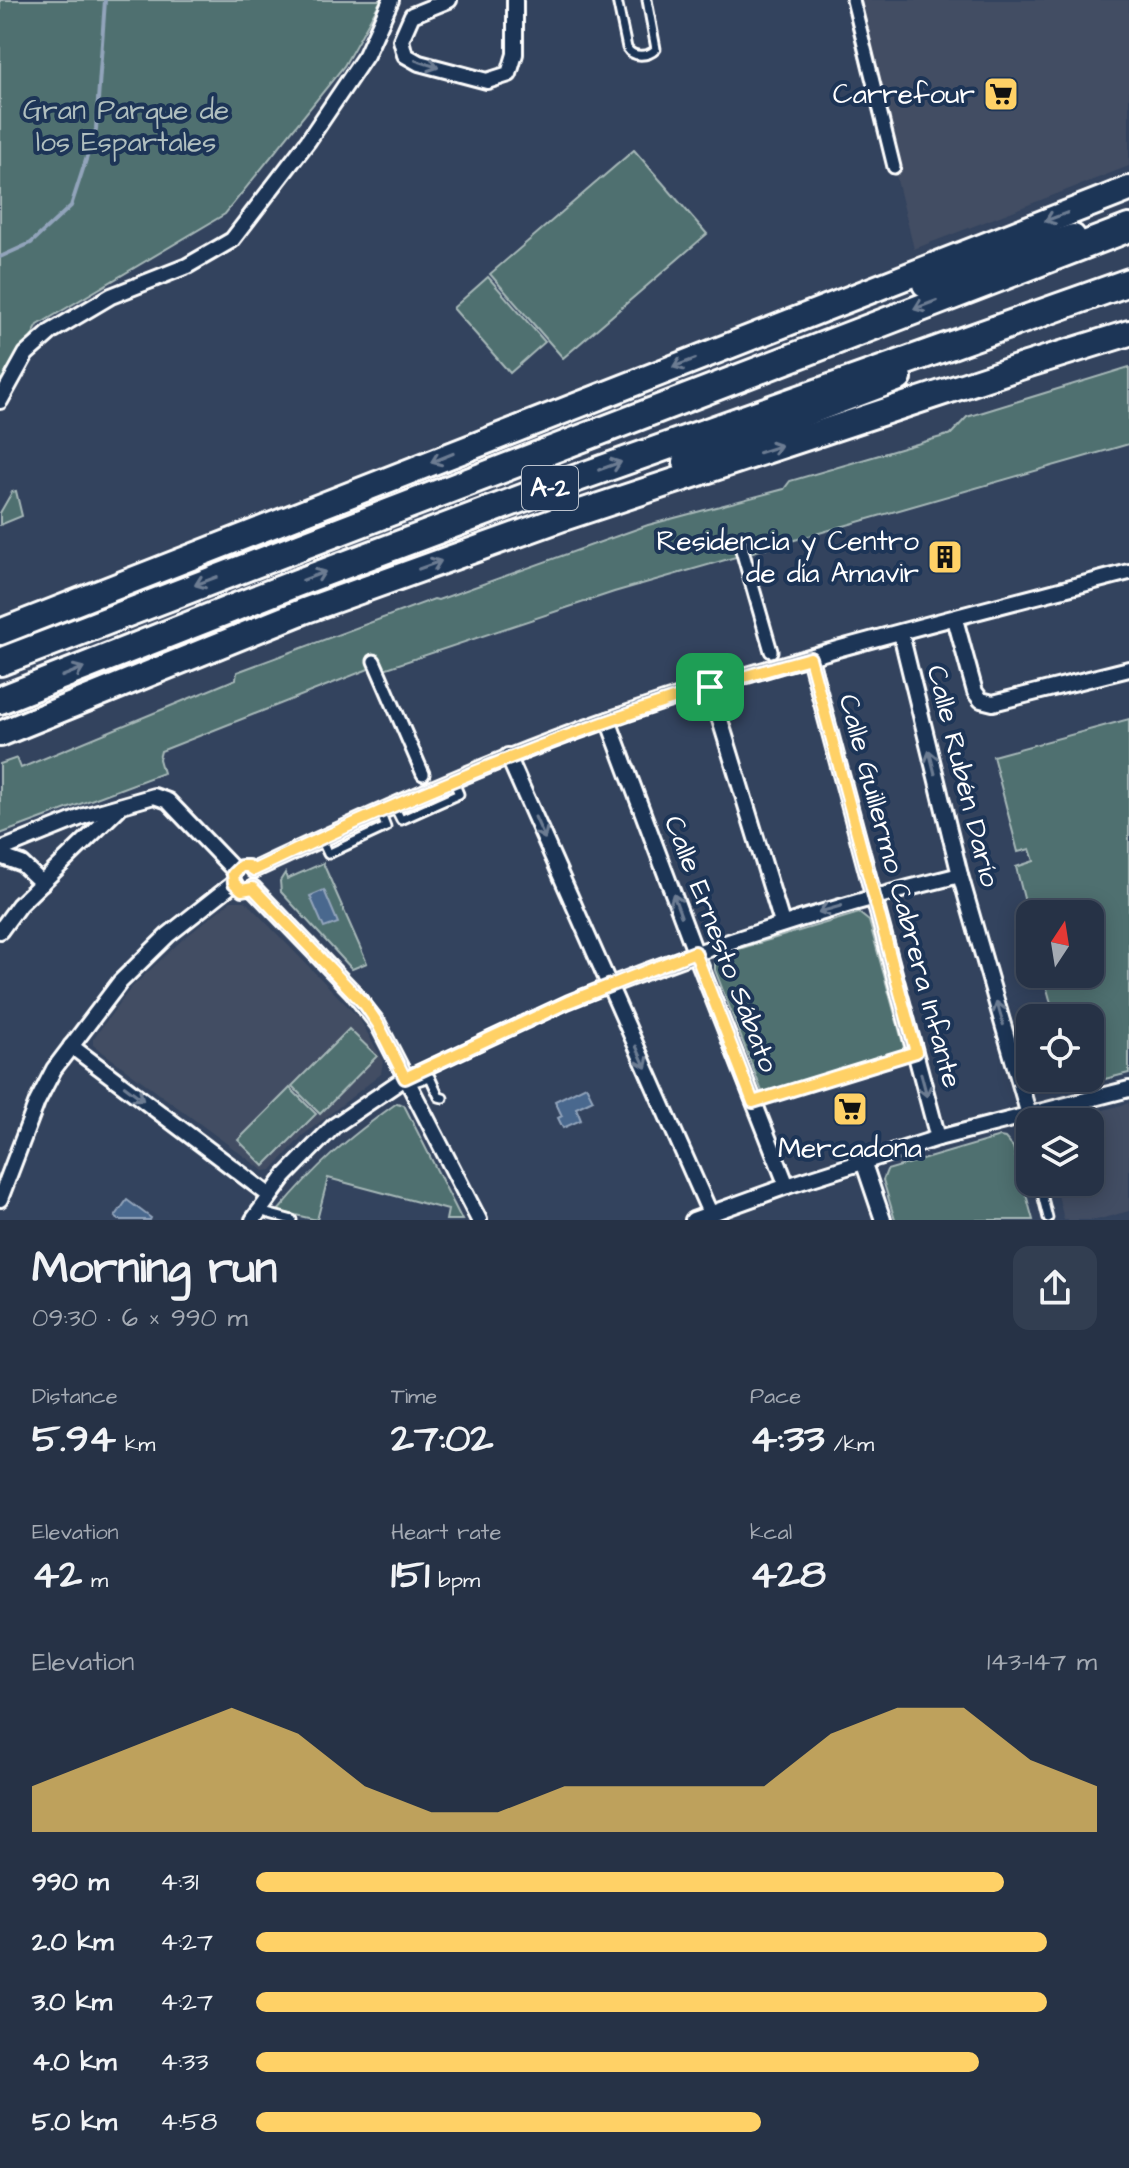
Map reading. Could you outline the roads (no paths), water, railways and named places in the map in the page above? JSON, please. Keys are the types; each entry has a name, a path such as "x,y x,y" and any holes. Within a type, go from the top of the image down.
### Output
{"highway":[{"path":"0,632 1129,189"},
{"path":"714,351 1129,220"},
{"name":"A-2","path":"0,662 1129,228"},
{"path":"563,518 682,463 790,419 1041,326 1117,286"},
{"name":"A-2","path":"0,700 552,487 1117,286"},
{"path":"0,734 304,611 563,518 1129,333"},
{"path":"1026,365 1129,343"},
{"path":"0,615 270,526"}],"street":[{"path":"0,401 26,354 52,331 111,296 187,266 232,240 308,141 366,55 391,0"},
{"path":"449,0 412,15 401,40 405,55 419,63 487,81 509,74 515,54 515,0"},
{"path":"853,0 894,167"},
{"path":"740,543 771,651"},
{"path":"0,1199 37,1102 54,1069 120,982 244,866 254,870 508,756 608,720 810,658 1129,572"},
{"path":"955,619 975,692 981,700 993,703 1129,669"},
{"name":"Calle Rubén Darío","path":"901,634 960,875 1023,1108"},
{"name":"Calle Guillermo Cabrera Infante","path":"810,658 938,1138"},
{"path":"374,661 423,774"},
{"path":"710,687 782,923"},
{"name":"Calle Ernesto Sábato","path":"608,720 787,1186"},
{"path":"508,756 608,986 699,1218 863,1161 1016,1118"},
{"path":"0,853 84,816 154,796 168,801 242,890 253,888"},
{"path":"0,931 19,905 121,807"},
{"path":"0,853 22,864 42,883"},
{"path":"253,888 257,879 254,870"},
{"path":"256,1216 269,1195 334,1126 407,1081 568,1002 695,952 782,923 960,875"},
{"path":"253,888 365,1005 378,1024 479,1220"},
{"path":"71,1046 269,1195"},
{"path":"1056,1108 1129,1089"},
{"path":"863,1161 883,1220"}],"lane":[{"path":"617,0 627,48 630,54 636,56 652,53 656,49 647,0"},
{"path":"753,1102 916,1052"},
{"path":"407,1081 430,1077 439,1097 443,1098"},
{"path":"1042,1196 1048,1218"},
{"path":"256,1216 292,1220"}],"water":[{"path":"324,890 338,923 324,928 310,896"},
{"path":"586,1086 593,1100 576,1108 581,1120 563,1128 558,1118 562,1116 555,1101"},
{"path":"127,1200 150,1220 119,1220 115,1217"}],"waterway":[{"path":"0,257 31,243 71,206 96,129 105,0"}],"place":[{"name":"Carrefour","path":"1001,94"},
{"name":"Residencia y Centro de día Amavir","path":"945,557"},
{"name":"Mercadona","path":"850,1109"}],"park label":[{"name":"Gran Parque de los Espartales","path":"126,126"}]}
